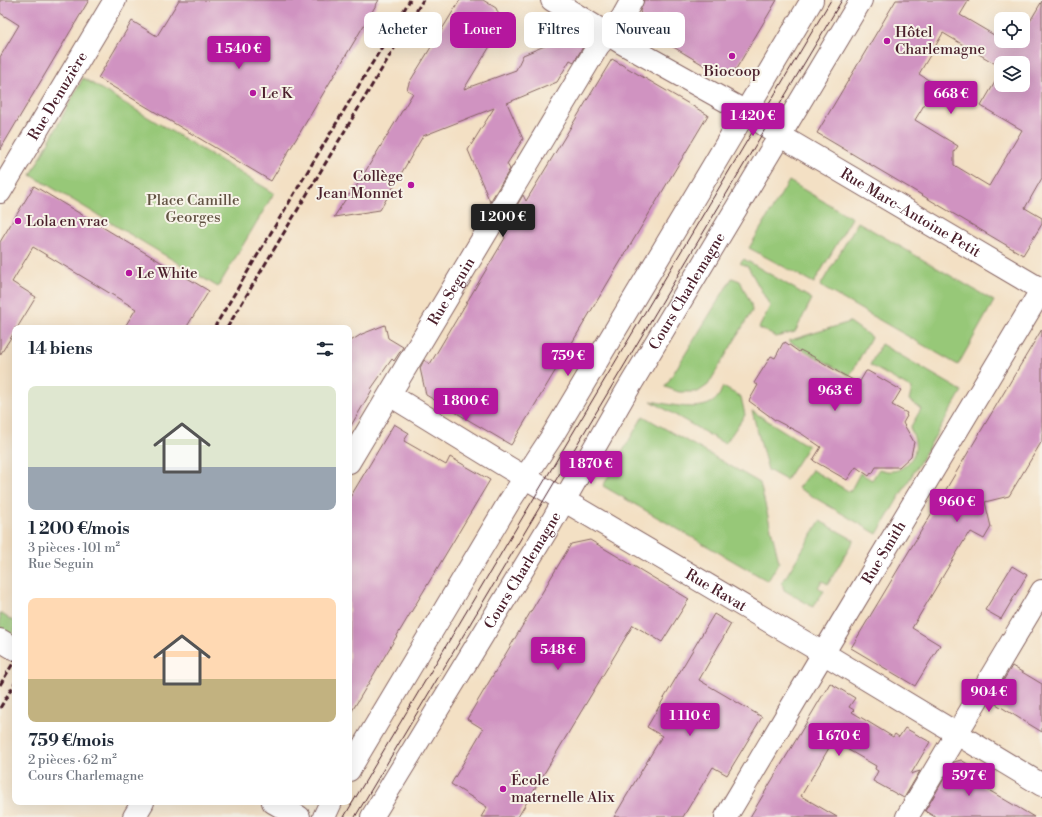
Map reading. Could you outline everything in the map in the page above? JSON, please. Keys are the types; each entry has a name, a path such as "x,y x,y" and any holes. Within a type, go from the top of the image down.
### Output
{"street":[{"name":"Rue Denuzière","path":"0,192 115,0"},
{"path":"552,0 602,30"},
{"name":"Rue Seguin","path":"625,12 632,0"},
{"path":"352,765 509,502 556,431 812,0"},
{"name":"Cours Charlemagne","path":"372,817 564,500 624,394 861,0"},
{"name":"Rue Seguin","path":"352,457 602,41"},
{"path":"633,48 746,112 779,135"},
{"name":"Rue Marc-Antoine Petit","path":"779,135 1042,289"},
{"name":"Rue Smith","path":"726,817 1042,289"},
{"name":"Rue Ravat","path":"390,395 525,478 823,653 1042,786"},
{"path":"907,817 1042,590"},
{"path":"0,640 12,647"},
{"path":"134,817 141,805"},
{"path":"278,805 299,817"},
{"path":"324,817 330,805"}],"green space":[{"name":"Place Camille Georges","path":"83,78 274,193 218,287 31,175"},
{"path":"789,181 852,218 814,283 749,248"},
{"path":"858,222 994,301 958,365 820,286"},
{"path":"744,259 812,299 795,332 776,337 759,328 770,306 748,267 740,263"},
{"path":"732,278 740,281 751,304 752,311 708,385 698,392 679,392 665,387"},
{"path":"850,322 871,337 850,376 788,341"},
{"path":"881,344 962,391 877,534 798,488 812,470 850,492 860,473 872,480 879,469 889,471 901,468 908,463 914,455 915,442 910,428 921,409 909,400 912,389 870,365"},
{"path":"723,387 741,397 745,415 725,444 651,401 686,407 704,406 717,398"},
{"path":"752,411 808,446 786,480 768,470"},
{"path":"643,416 760,483 779,562 768,581 603,486"},
{"path":"820,521 854,540 828,584 822,581 818,587 824,591 813,607 784,590 782,583"},
{"path":"0,613 12,620 12,635 0,628"}],"building":[{"path":"0,0 89,0 0,150 0,57 19,25 0,13"},
{"name":"Le K","path":"179,0 379,0 372,12 364,12 364,25 271,181 98,78 132,21 157,36"},
{"name":"Collège Jean Monnet","path":"460,0 483,0 496,8 498,12 453,12"},
{"path":"644,0 777,0 736,69 717,73 675,48 685,48 685,12 640,11"},
{"path":"896,0 969,0 960,15 994,35 994,48 1030,48 1030,21 1042,1 1042,178 1025,208 1042,218 1042,224 1023,255 817,133","holes":["943,33 994,63 994,56 1030,56 1030,92 994,92 994,84 981,106 1022,130 989,186 954,165 954,152 958,146 915,120 936,85 919,74"]},
{"name":"Collège Jean Monnet","path":"450,16 450,48 489,48 464,89 516,70 523,55 540,48 582,48 574,62 570,60 557,82 507,103 523,139 507,164 510,169 490,202 468,150 494,108 423,136 380,210 334,217 349,194 351,195 413,93 407,90 409,83 431,48 442,48 442,29"},
{"path":"612,59 708,115 511,445 426,395 420,368 424,360 430,364 505,238 502,231 523,195 526,201"},
{"name":"Le White","path":"34,186 209,291 188,325 126,325 136,309 33,247 12,282 36,297 19,325 12,325 12,336 0,355 0,242"},
{"path":"385,325 388,338 403,347 394,361 392,359 371,389 372,390 352,424 352,340 362,334"},
{"path":"1042,329 1042,441 1009,496 985,502 991,527 984,539 971,532 969,535 968,534 912,628 940,645 915,686 851,648"},
{"path":"785,342 799,352 800,350 814,357 859,383 866,371 868,371 901,390 892,405 907,413 903,423 914,442 911,456 899,467 876,467 869,476 856,467 847,480 814,461 813,460 821,447 802,434 775,420 749,401 758,385 754,383 771,356 775,358"},
{"path":"394,424 409,433 404,441 446,465 450,457 490,480 352,711 352,494"},
{"path":"590,540 689,599 662,642 633,625 518,817 481,817 487,807 451,784 483,729 467,719 571,544"},
{"path":"1012,566 1027,575 1001,619 985,610"},
{"path":"714,614 731,624 699,680 762,717 727,775 713,767 683,817 614,817 662,736 647,727"},
{"path":"1012,666 1042,684 1042,732 991,701"},
{"path":"830,683 855,698 849,707 854,710 852,712 893,737 895,734 899,737 905,728 930,742 911,774 920,771 904,798 873,781 878,771 875,769 876,766 833,741 801,796 837,817 750,817"},
{"path":"961,760 986,775 980,785 1034,817 935,817 925,811 954,762"}],"tram line":[{"path":"352,804 831,0"},
{"path":"355,817 842,0"},
{"path":"344,817 351,805"}],"railway":[{"path":"216,325 410,0"},
{"path":"229,325 423,0"},
{"path":"0,685 12,665"},
{"path":"0,708 12,688"}],"place":[{"name":"Hôtel Charlemagne","path":"887,41"},
{"name":"Biocoop","path":"732,56"},
{"name":"Le K","path":"253,93"},
{"name":"Collège Jean Monnet","path":"411,185"},
{"name":"Lola en vrac","path":"18,221"},
{"name":"Le White","path":"129,273"},
{"name":"École maternelle Alix","path":"503,789"}]}
